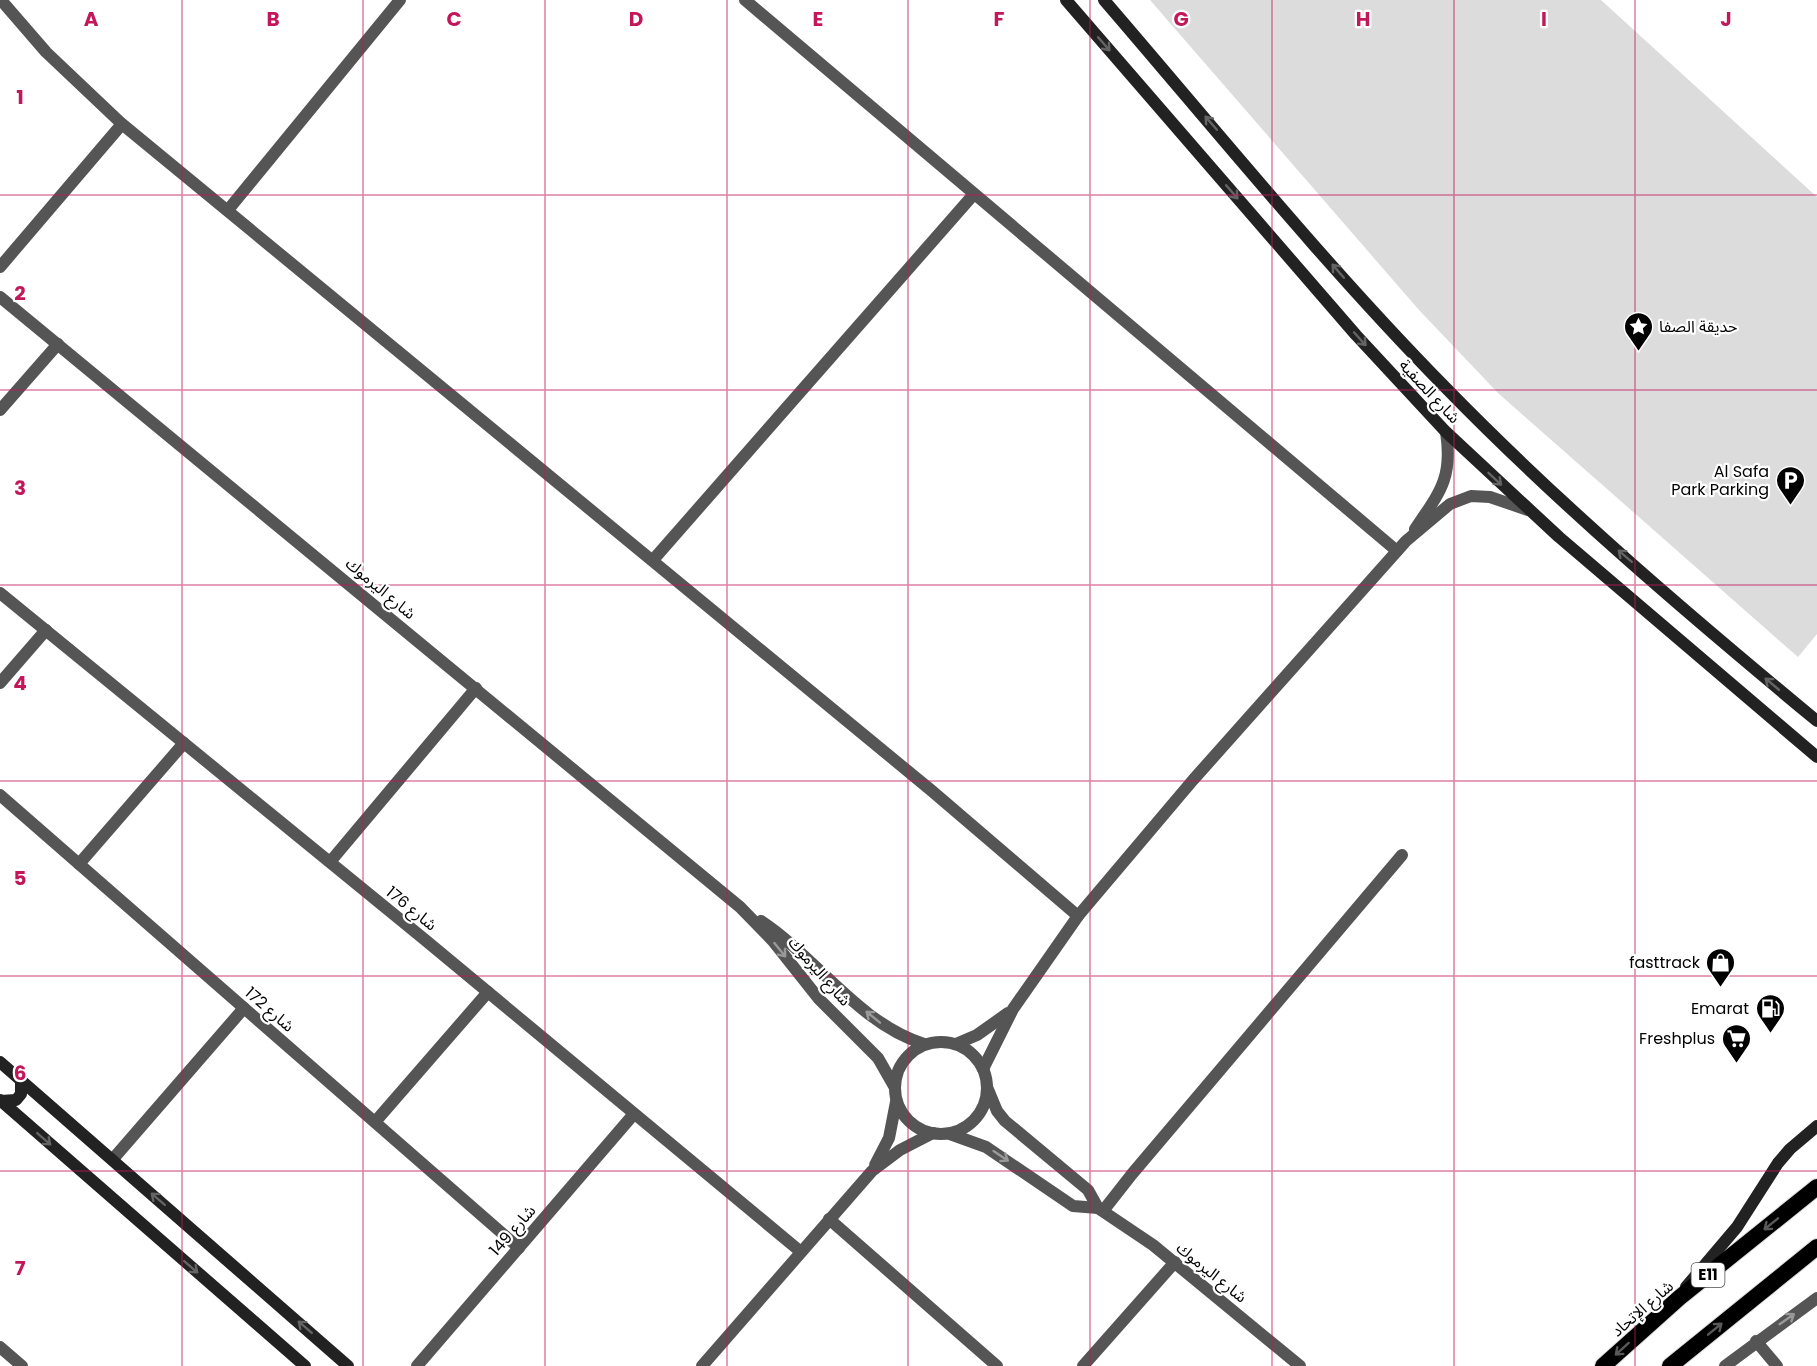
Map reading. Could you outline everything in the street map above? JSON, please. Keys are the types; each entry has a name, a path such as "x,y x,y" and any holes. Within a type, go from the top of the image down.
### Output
{"highway":[{"name":"شارع الإتحاد","path":"1603,1366 1679,1298 1817,1187"},
{"path":"1670,1366 1817,1247"}],"main road":[{"name":"شارع الصفية","path":"1066,0 1348,326 1446,432 1528,510 1817,757"},
{"name":"شارع الصفية","path":"1104,0 1333,265 1444,386 1562,501 1817,721"},
{"path":"0,1062 348,1366"},
{"path":"1,1101 16,1100 21,1094 21,1080"},
{"path":"1,1101 305,1366"},
{"path":"1679,1298 1700,1268 1737,1227 1778,1163 1790,1149 1817,1126"}],"street":[{"path":"1,0 46,52 122,124 923,783 1078,916"},
{"path":"228,210 400,0"},
{"path":"746,0 1397,551"},
{"path":"0,267 122,124"},
{"path":"653,560 974,194"},
{"name":"شارع اليرموك","path":"0,297 740,907 804,953 854,1002 885,1026 924,1044"},
{"path":"0,410 58,344"},
{"path":"1406,542 1442,487 1449,459 1446,432"},
{"path":"983,1069 1013,1009 1078,916 1193,780 1397,551 1450,504 1471,496 1490,497 1528,510"},
{"name":"شارع 176","path":"0,593 330,862 801,1252"},
{"path":"0,682 46,630"},
{"path":"330,862 476,688"},
{"path":"79,864 184,743"},
{"name":"شارع 172","path":"0,795 519,1248"},
{"path":"1101,1210 1402,855"},
{"name":"شارع اليرموك","path":"740,907 773,941 819,999 878,1058 894,1086"},
{"path":"375,1122 488,992"},
{"path":"113,1159 244,1008"},
{"path":"956,1044 996,1023 1013,1009"},
{"path":"872,1171 889,1138 896,1101 894,1086 903,1061 924,1044 940,1042 956,1044 976,1058 983,1069 987,1087 980,1112 971,1122 948,1133 933,1133 910,1122 896,1101"},
{"name":"شارع اليرموك","path":"987,1087 991,1099 1005,1121 1088,1190 1101,1210 1175,1262 1300,1366"},
{"name":"شارع 149","path":"417,1366 633,1115"},
{"path":"702,1366 872,1171 900,1150 933,1133"},
{"name":"شارع اليرموك","path":"948,1133 986,1146 1074,1206 1101,1210"},
{"path":"829,1220 997,1366"},
{"path":"1083,1366 1175,1262"},
{"path":"1725,1366 1817,1298"},
{"path":"1756,1341 1777,1366"},
{"path":"0,1347 21,1366"}],"shaded area":[{"name":"حديقة الصفا","path":"1150,0 1601,0 1817,197 1817,634 1798,657 1498,393 1419,310"}],"place":[{"name":"حديقة الصفا","path":"1638,352"},
{"name":"Al Safa Park Parking","path":"1790,506"},
{"name":"fasttrack","path":"1721,988"},
{"name":"Emarat","path":"1770,1034"},
{"name":"Freshplus","path":"1736,1064"}]}
